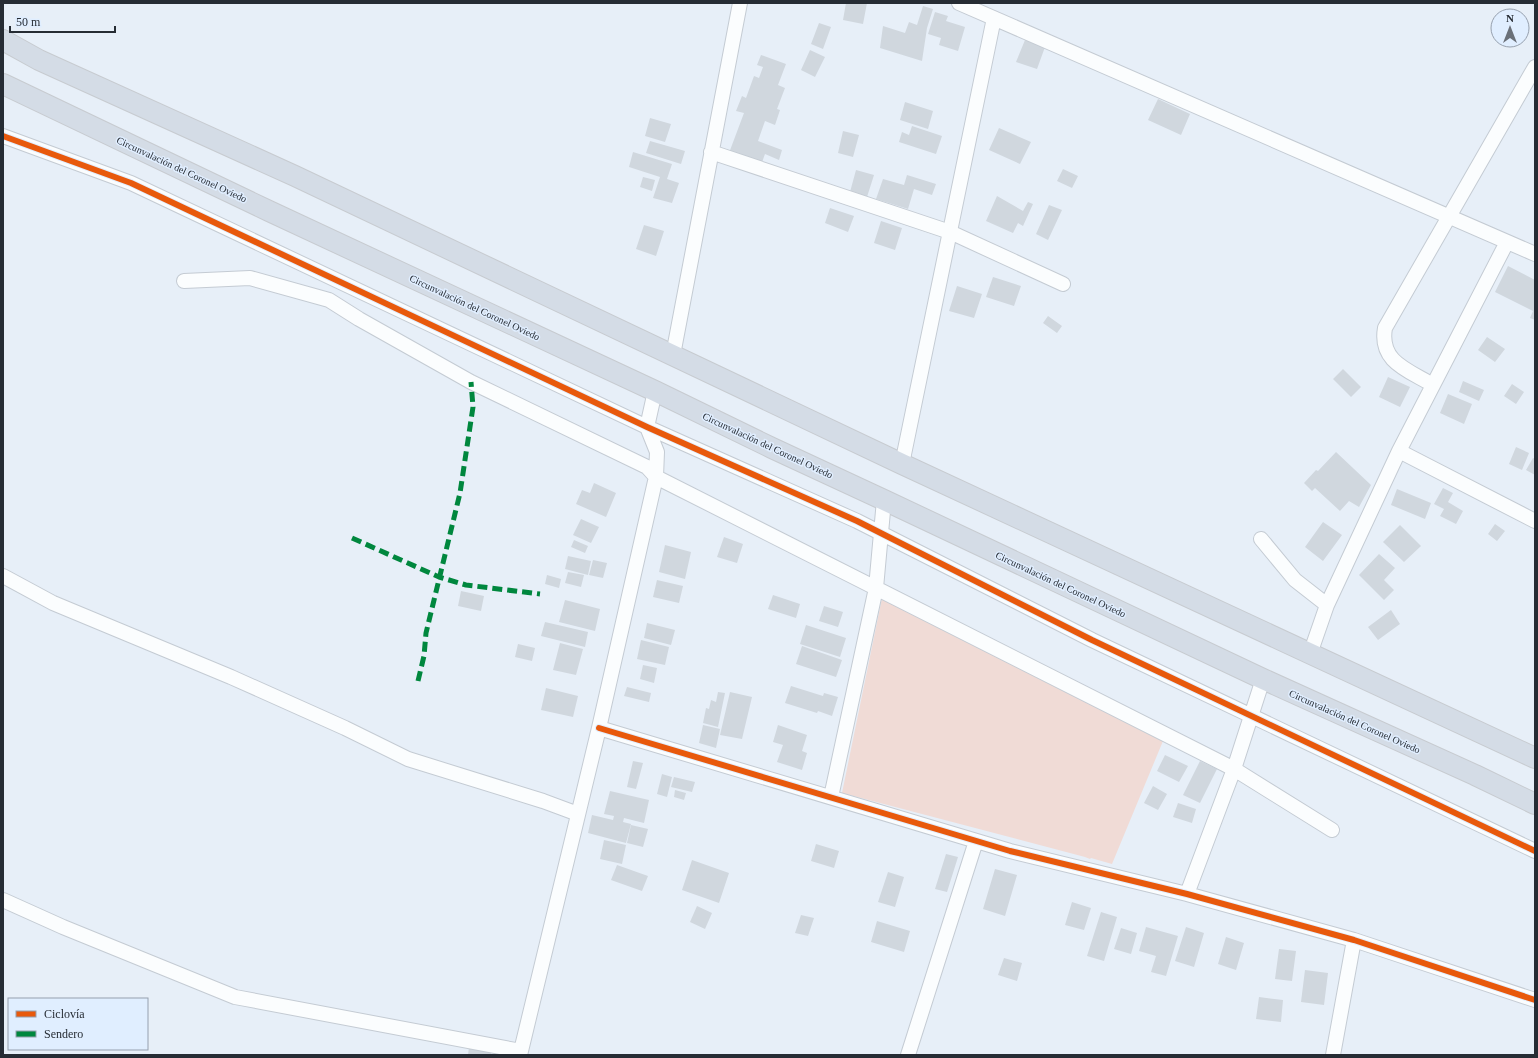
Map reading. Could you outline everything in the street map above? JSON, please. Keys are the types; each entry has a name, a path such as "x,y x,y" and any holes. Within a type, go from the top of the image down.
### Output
{"highway":[{"path":"3,40 40,60 295,176 902,464 1535,758"},
{"name":"Circunvalación del Coronel Oviedo","path":"3,84 1262,679 1475,775 1535,804"}],"street":[{"path":"673,355 740,3"},
{"path":"959,3 1535,254"},
{"path":"902,464 994,18"},
{"path":"1433,385 1393,361 1386,350 1383,338 1385,328 1535,67"},
{"path":"3,136 131,183 647,426 857,521 881,535 1092,640 1535,851"},
{"path":"711,152 950,232 1063,284"},
{"path":"1310,654 1327,605 1399,451 1507,242"},
{"path":"184,281 250,278 330,300 359,319 471,382 647,466 656,477 1234,769 1332,830"},
{"path":"3,900 63,927 235,998 521,1053 599,728 656,477 657,452 647,426 655,391"},
{"path":"1399,451 1535,521"},
{"path":"831,797 876,588 884,500"},
{"path":"1261,539 1295,580 1327,605"},
{"path":"3,576 53,603 232,677 345,728 408,759 543,801 578,814"},
{"path":"1187,894 1234,769 1262,679"},
{"path":"599,728 1010,851 1187,894 1354,940 1535,1000"},
{"path":"908,1055 976,841"},
{"path":"1333,1055 1354,940"}],"shaded area":[{"path":"882,598 1163,741 1112,864 842,793"}],"building":[{"path":"846,3 867,3 863,24 843,20"},
{"path":"923,6 933,9 927,28 922,61 880,48 883,26 905,33 909,22 917,25"},
{"path":"935,12 948,16 946,21 965,27 958,51 939,45 941,38 928,34"},
{"path":"819,23 831,27 823,49 811,44"},
{"path":"1025,40 1045,47 1037,69 1016,62"},
{"path":"810,50 825,57 815,77 801,70"},
{"path":"761,55 786,64 778,85 785,88 777,109 780,110 775,125 765,121 758,141 782,150 779,160 765,154 761,165 729,153 744,113 736,111 742,96 746,98 754,76 759,78 763,67 757,65"},
{"path":"1158,99 1190,114 1181,135 1148,120"},
{"path":"905,102 933,111 928,129 900,120"},
{"path":"650,118 671,124 665,142 645,136"},
{"path":"912,126 942,136 936,154 899,142 902,132 909,135"},
{"path":"999,128 1031,142 1020,164 989,150"},
{"path":"843,131 859,135 853,157 838,153"},
{"path":"650,141 685,151 681,164 646,153"},
{"path":"633,152 672,164 667,179 679,183 672,203 653,198 660,177 629,167"},
{"path":"1063,169 1078,176 1072,188 1057,181"},
{"path":"856,170 874,175 867,197 850,192"},
{"path":"907,175 936,184 932,195 914,189 908,209 876,199 883,179 904,185"},
{"path":"643,177 655,180 652,191 640,187"},
{"path":"997,196 1023,211 1028,202 1033,204 1023,226 1018,223 1013,233 986,221"},
{"path":"1049,205 1062,210 1048,240 1036,234"},
{"path":"830,208 854,216 848,232 825,223"},
{"path":"881,221 902,228 895,250 874,243"},
{"path":"644,225 664,231 656,256 636,249"},
{"path":"1508,266 1535,280 1535,320 1530,318 1533,311 1495,292"},
{"path":"993,277 1021,286 1014,306 986,297"},
{"path":"957,286 982,294 974,318 949,311"},
{"path":"1048,316 1062,326 1057,333 1043,323"},
{"path":"1487,337 1505,349 1495,362 1478,350"},
{"path":"1343,369 1361,387 1351,397 1333,379"},
{"path":"1388,377 1410,387 1400,407 1379,397"},
{"path":"1463,381 1484,390 1479,401 1459,392"},
{"path":"1512,384 1524,392 1516,404 1504,396"},
{"path":"1448,394 1472,404 1464,424 1440,413"},
{"path":"1516,447 1529,453 1522,470 1509,464"},
{"path":"1336,452 1371,485 1359,507 1349,501 1340,511 1315,488 1312,491 1304,483"},
{"path":"1533,458 1535,459 1535,475 1526,470"},
{"path":"594,483 616,493 606,517 576,504 582,490 590,493"},
{"path":"1443,488 1453,493 1448,502 1463,511 1456,524 1440,516 1444,509 1434,504"},
{"path":"1397,489 1431,503 1425,519 1391,505"},
{"path":"581,519 599,527 591,543 573,535"},
{"path":"1323,522 1342,535 1323,561 1305,547"},
{"path":"1495,524 1505,531 1497,541 1488,534"},
{"path":"1400,525 1421,546 1404,562 1383,542"},
{"path":"724,537 743,544 737,563 717,557"},
{"path":"574,540 588,546 585,553 571,547"},
{"path":"665,545 691,552 685,579 659,572"},
{"path":"1379,554 1395,568 1384,580 1394,590 1384,600 1359,575"},
{"path":"568,556 591,561 588,575 565,569"},
{"path":"593,560 607,563 603,578 589,575"},
{"path":"568,572 584,575 581,587 565,583"},
{"path":"547,575 561,579 559,588 545,584"},
{"path":"657,580 683,586 679,603 653,597"},
{"path":"461,591 484,596 481,611 458,606"},
{"path":"773,595 800,604 796,618 768,609"},
{"path":"565,600 600,609 595,631 559,622"},
{"path":"824,606 843,612 838,627 819,621"},
{"path":"1391,610 1400,624 1378,640 1368,627"},
{"path":"545,622 588,632 585,647 541,636"},
{"path":"647,623 675,630 671,645 644,638"},
{"path":"806,625 846,638 840,657 800,644"},
{"path":"641,640 669,647 665,665 637,659"},
{"path":"560,643 583,649 576,675 553,670"},
{"path":"518,644 535,648 532,661 515,657"},
{"path":"802,646 842,660 836,677 796,664"},
{"path":"643,665 657,668 654,683 640,679"},
{"path":"791,686 823,696 824,693 838,697 832,716 785,703"},
{"path":"627,687 651,693 649,702 624,696"},
{"path":"546,688 578,696 573,717 541,710"},
{"path":"718,692 725,693 718,727 703,723 706,708 709,709 711,700 716,702"},
{"path":"730,692 752,697 742,739 720,735"},
{"path":"703,725 720,729 716,748 699,743"},
{"path":"778,725 807,735 802,751 807,753 802,770 777,762 783,745 773,742"},
{"path":"1165,755 1188,766 1179,782 1157,771"},
{"path":"633,761 643,763 636,789 627,787"},
{"path":"1200,761 1217,769 1200,803 1183,795"},
{"path":"662,774 672,777 667,797 657,794"},
{"path":"674,777 695,782 692,792 671,787"},
{"path":"1153,786 1167,794 1158,810 1144,803"},
{"path":"675,790 686,793 684,800 674,797"},
{"path":"610,791 649,800 644,823 624,818 623,822 631,824 626,843 588,833 592,815 613,820 614,816 604,814"},
{"path":"1178,803 1196,809 1192,823 1173,817"},
{"path":"631,825 648,829 643,847 627,843"},
{"path":"604,840 626,845 622,864 600,859"},
{"path":"816,844 839,851 834,868 811,861"},
{"path":"946,854 958,857 947,892 935,889"},
{"path":"692,860 729,873 719,903 682,890"},
{"path":"617,865 648,876 642,891 611,880"},
{"path":"995,869 1017,875 1005,916 983,909"},
{"path":"888,872 904,877 895,907 878,902"},
{"path":"1072,902 1091,908 1084,930 1065,925"},
{"path":"697,906 712,913 705,929 690,922"},
{"path":"1101,912 1117,917 1104,961 1087,956"},
{"path":"801,915 814,918 808,936 795,933"},
{"path":"877,921 910,931 904,952 871,942"},
{"path":"1146,927 1178,936 1166,976 1151,972 1156,956 1139,951"},
{"path":"1186,927 1204,933 1194,967 1175,961"},
{"path":"1121,928 1137,933 1131,954 1114,949"},
{"path":"1226,937 1244,943 1236,970 1218,964"},
{"path":"1279,949 1296,951 1292,981 1275,979"},
{"path":"1004,958 1022,963 1017,981 998,975"},
{"path":"1305,970 1328,973 1324,1005 1301,1002"},
{"path":"1259,997 1283,1000 1281,1022 1256,1019"},
{"path":"469,1047 491,1051 491,1055 468,1055"}],"marked path":[{"path":"418,681 424,656 426,633 460,493 473,407 471,382"},
{"path":"352,538 439,577 466,585 540,594"}],"cycle path":[{"path":"3,136 131,183 647,427 857,521 1092,640 1535,851"},
{"path":"599,728 1010,851 1187,894 1354,940 1535,1000"}]}
